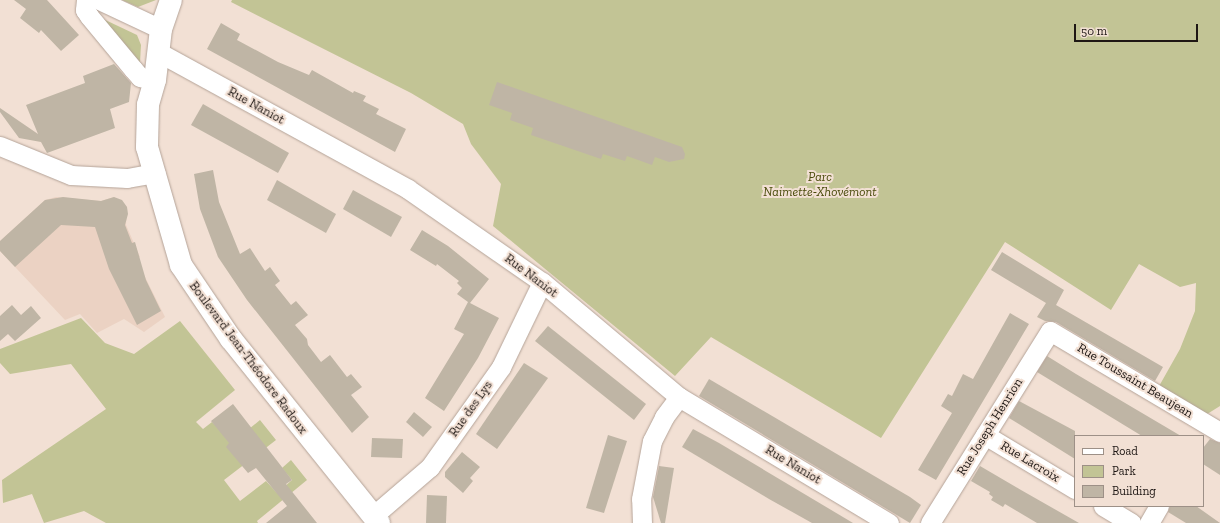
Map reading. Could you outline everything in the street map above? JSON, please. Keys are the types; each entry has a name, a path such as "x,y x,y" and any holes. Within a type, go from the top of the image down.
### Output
{"street":[{"path":"86,0 85,10 89,16 133,69 140,77 155,80"},
{"path":"99,0 161,29"},
{"name":"Boulevard Jean-Théodore Radoux","path":"171,0 161,29 155,80 148,105 147,147 156,173 168,224 181,265 190,281 247,360 376,520"},
{"name":"Rue Naniot","path":"158,52 408,189 542,282 679,397 889,523"},
{"path":"0,146 71,175 120,178 156,173"},
{"name":"Rue des Lys","path":"376,520 430,467 501,366 542,282"},
{"name":"Rue Toussaint Beaujean","path":"1050,331 1210,431"},
{"name":"Rue Joseph Henrion","path":"930,523 1050,331"},
{"path":"642,523 641,499 652,441 664,417 679,397"},
{"name":"Rue Lacroix","path":"985,435 1074,488"},
{"path":"1105,507 1131,523"},
{"path":"1149,523 1158,507"}],"shaded area":[{"path":"56,197 101,201 114,197 127,207 126,225 140,257 136,259 165,317 144,332 124,319 97,333 80,314 65,320 0,251 0,241 45,200"}],"green space":[{"path":"122,0 156,0 138,7"},
{"name":"Parc Naimette-Xhovémont","path":"232,0 1220,0 1220,406 1204,416 1158,388 1180,349 1195,311 1196,283 1180,287 1139,264 1111,310 1005,242 881,438 711,337 675,376 493,226 501,184 471,144 463,124 411,93 231,2"},
{"path":"99,17 137,35 141,45 140,62"},
{"path":"81,318 105,343 134,354 180,321 235,390 196,422 203,429 212,422 231,441 228,446 260,420 276,440 224,480 240,501 266,481 277,493 292,480 282,468 291,460 307,480 257,521 258,523 106,523 84,511 44,523 32,494 3,503 2,480 106,409 71,364 10,374 0,363 0,349"}],"building":[{"path":"14,0 47,0 79,35 61,51 41,30 39,33 20,18 26,9"},
{"path":"221,23 240,34 237,40 278,62 309,75 312,70 353,93 354,91 366,96 363,101 379,109 376,114 406,129 395,152 207,49"},
{"path":"114,64 131,83 129,102 110,109 115,128 47,153 41,142 19,138 0,112 0,108 38,134 26,105 85,83 83,76"},
{"path":"497,82 682,147 685,154 684,159 669,162 655,157 652,165 627,156 625,161 603,154 601,159 531,135 533,128 510,120 512,113 489,105"},
{"path":"203,104 289,153 278,173 191,125"},
{"path":"213,170 219,202 240,254 250,248 265,271 270,267 280,281 275,285 291,305 296,301 308,315 295,325 307,339 308,345 321,362 330,355 347,377 351,374 362,387 351,395 369,417 352,433 247,300 218,257 200,209 194,174"},
{"path":"277,180 336,214 326,233 267,200"},
{"path":"353,190 402,217 391,237 343,209"},
{"path":"63,197 101,201 114,197 122,200 127,207 128,214 125,225 132,243 135,242 146,280 161,311 137,325 109,269 95,227 61,225 15,267 0,251 0,241 45,200"},
{"path":"422,230 448,246 489,279 470,303 499,318 478,358 444,411 425,398 464,334 454,329 468,302 457,294 462,288 457,283 459,281 437,264 436,266 410,250"},
{"path":"1002,252 1064,290 1056,305 1163,367 1155,381 1056,322 1045,321 1037,317 1046,303 991,270"},
{"path":"12,305 21,315 31,306 41,318 15,341 8,334 0,341 0,316"},
{"path":"1010,313 1029,324 936,480 918,470 952,413 941,406 948,394 952,396 963,374 973,379"},
{"path":"548,326 646,404 634,420 535,341"},
{"path":"1047,356 1179,435 1140,435 1037,372"},
{"path":"524,363 548,378 497,449 476,434"},
{"path":"709,379 910,497 921,505 910,523 699,396"},
{"path":"1019,401 1075,431 1074,458 1009,418"},
{"path":"233,404 292,480 286,484 317,523 266,523 287,506 256,468 248,473 226,447 229,443 211,421"},
{"path":"414,412 432,427 423,437 406,422"},
{"path":"693,429 853,523 812,523 769,499 682,447"},
{"path":"608,435 627,441 604,513 586,508"},
{"path":"372,438 403,439 402,458 371,457"},
{"path":"1210,439 1220,443 1220,475 1204,465 1204,447"},
{"path":"462,452 480,467 470,478 473,481 463,493 445,477 445,472"},
{"path":"659,466 674,468 665,523 661,523 653,497"},
{"path":"980,466 1079,523 1037,523 1005,504 1003,507 991,500 993,497 989,494 990,492 971,481"},
{"path":"427,495 447,496 446,523 426,523"},
{"path":"1170,507 1197,507 1220,523 1186,523 1168,512"}]}
